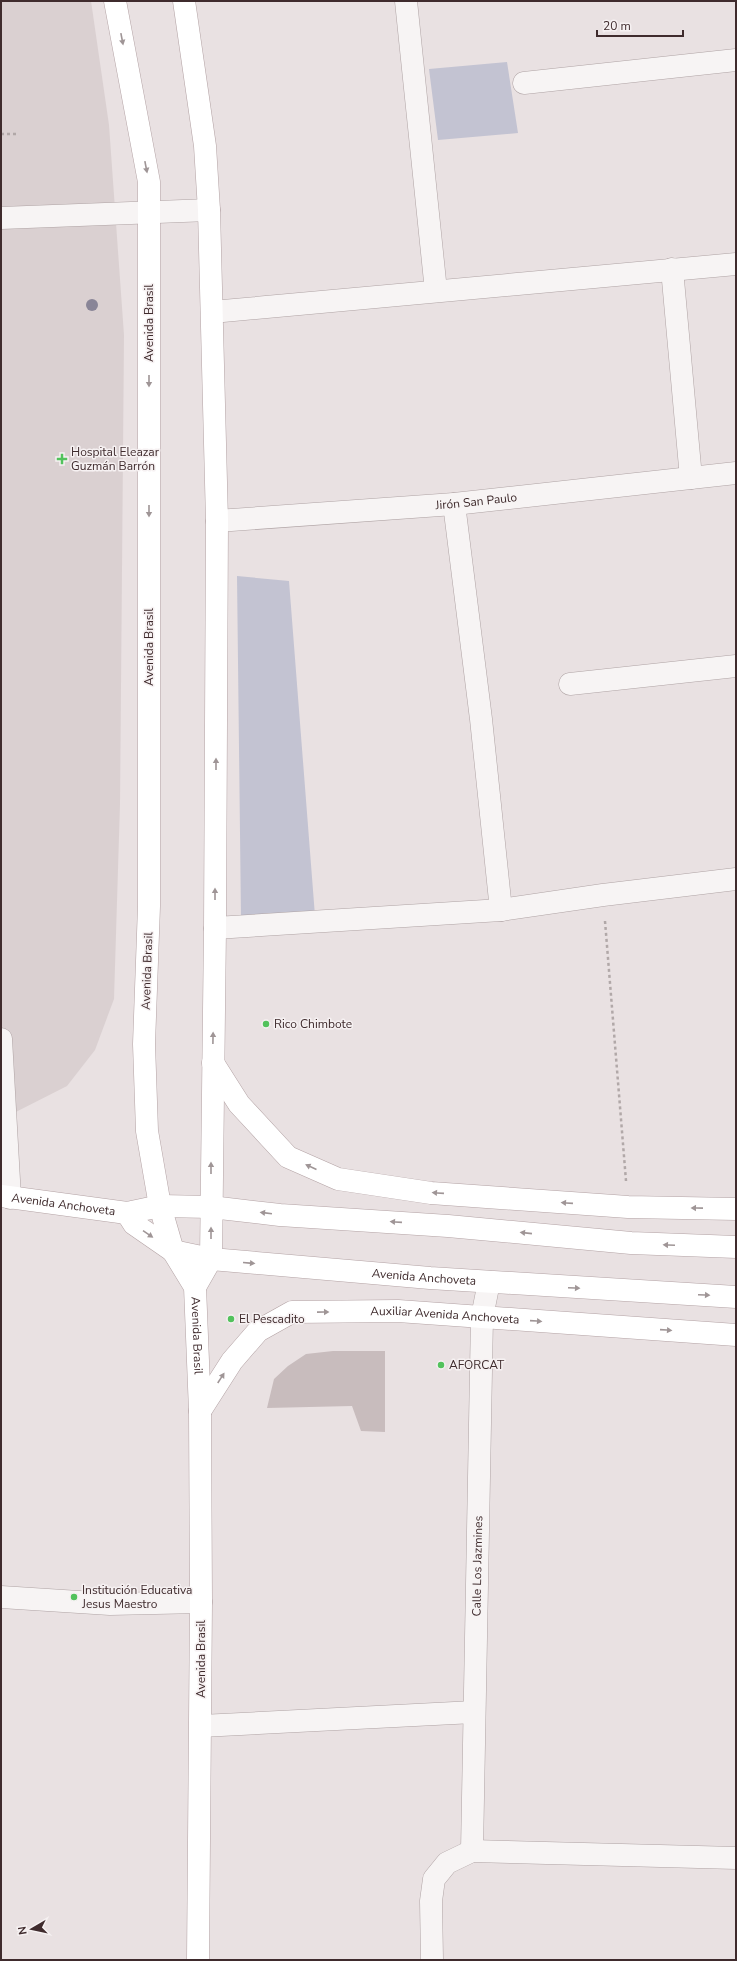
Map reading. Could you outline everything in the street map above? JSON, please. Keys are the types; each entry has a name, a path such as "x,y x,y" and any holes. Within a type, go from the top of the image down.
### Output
{"main road":[{"name":"Avenida Brasil","path":"115,1 149,182 149,906 144,1044 147,1132 160,1206 173,1251 195,1287 200,1411 201,1602 198,1960"},
{"name":"Avenida Brasil","path":"184,1 205,146 209,210 217,521 215,928 210,1259 195,1287"},
{"path":"213,1064 240,1104 288,1157 338,1179 431,1193 628,1208 736,1209"},
{"name":"Avenida Anchoveta","path":"6,1197 127,1213 160,1206 211,1206 280,1215 448,1226 631,1243 736,1247"},
{"name":"Avenida Anchoveta","path":"127,1213 134,1224 173,1251 210,1259 488,1282 736,1297"},
{"name":"Auxiliar Avenida Anchoveta","path":"200,1411 232,1361 258,1331 292,1312 398,1311 736,1335"}],"street":[{"path":"406,1 436,291"},
{"path":"524,83 736,60"},
{"path":"1,218 149,211 209,210"},
{"path":"212,312 736,264"},
{"path":"672,269 691,478"},
{"name":"Jirón San Paulo","path":"217,521 454,504 736,473"},
{"path":"454,504 480,712 501,910"},
{"path":"570,684 736,666"},
{"path":"215,928 501,910 603,895 736,879"},
{"path":"1,1040 6,1197"},
{"name":"Calle Los Jazmines","path":"472,1851 482,1317 488,1282"},
{"path":"1,1597 110,1604 201,1602"},
{"path":"201,1726 474,1712"},
{"path":"432,1960 431,1901 434,1879 447,1863 472,1851 736,1858"}],"path":[{"path":"1,134 19,134"},
{"path":"603,895 628,1208"}],"shaded area":[{"name":"Hospital Eleazar Guzmán Barrón","path":"1,1 91,1 109,125 124,335 120,804 114,999 95,1050 67,1086 6,1117 1,1118"},
{"path":"507,62 518,133 438,140 429,69"},
{"path":"237,576 289,581 315,916 241,919"}],"building":[{"path":"333,1351 385,1351 385,1432 361,1431 352,1406 267,1408 274,1379 288,1366 306,1354"}],"place":[{"name":"Hospital Eleazar Guzmán Barrón","path":"62,459"},
{"name":"Rico Chimbote","path":"266,1024"},
{"name":"El Pescadito","path":"231,1319"},
{"name":"AFORCAT","path":"441,1365"},
{"name":"Institución Educativa Jesus Maestro","path":"74,1597"}]}
